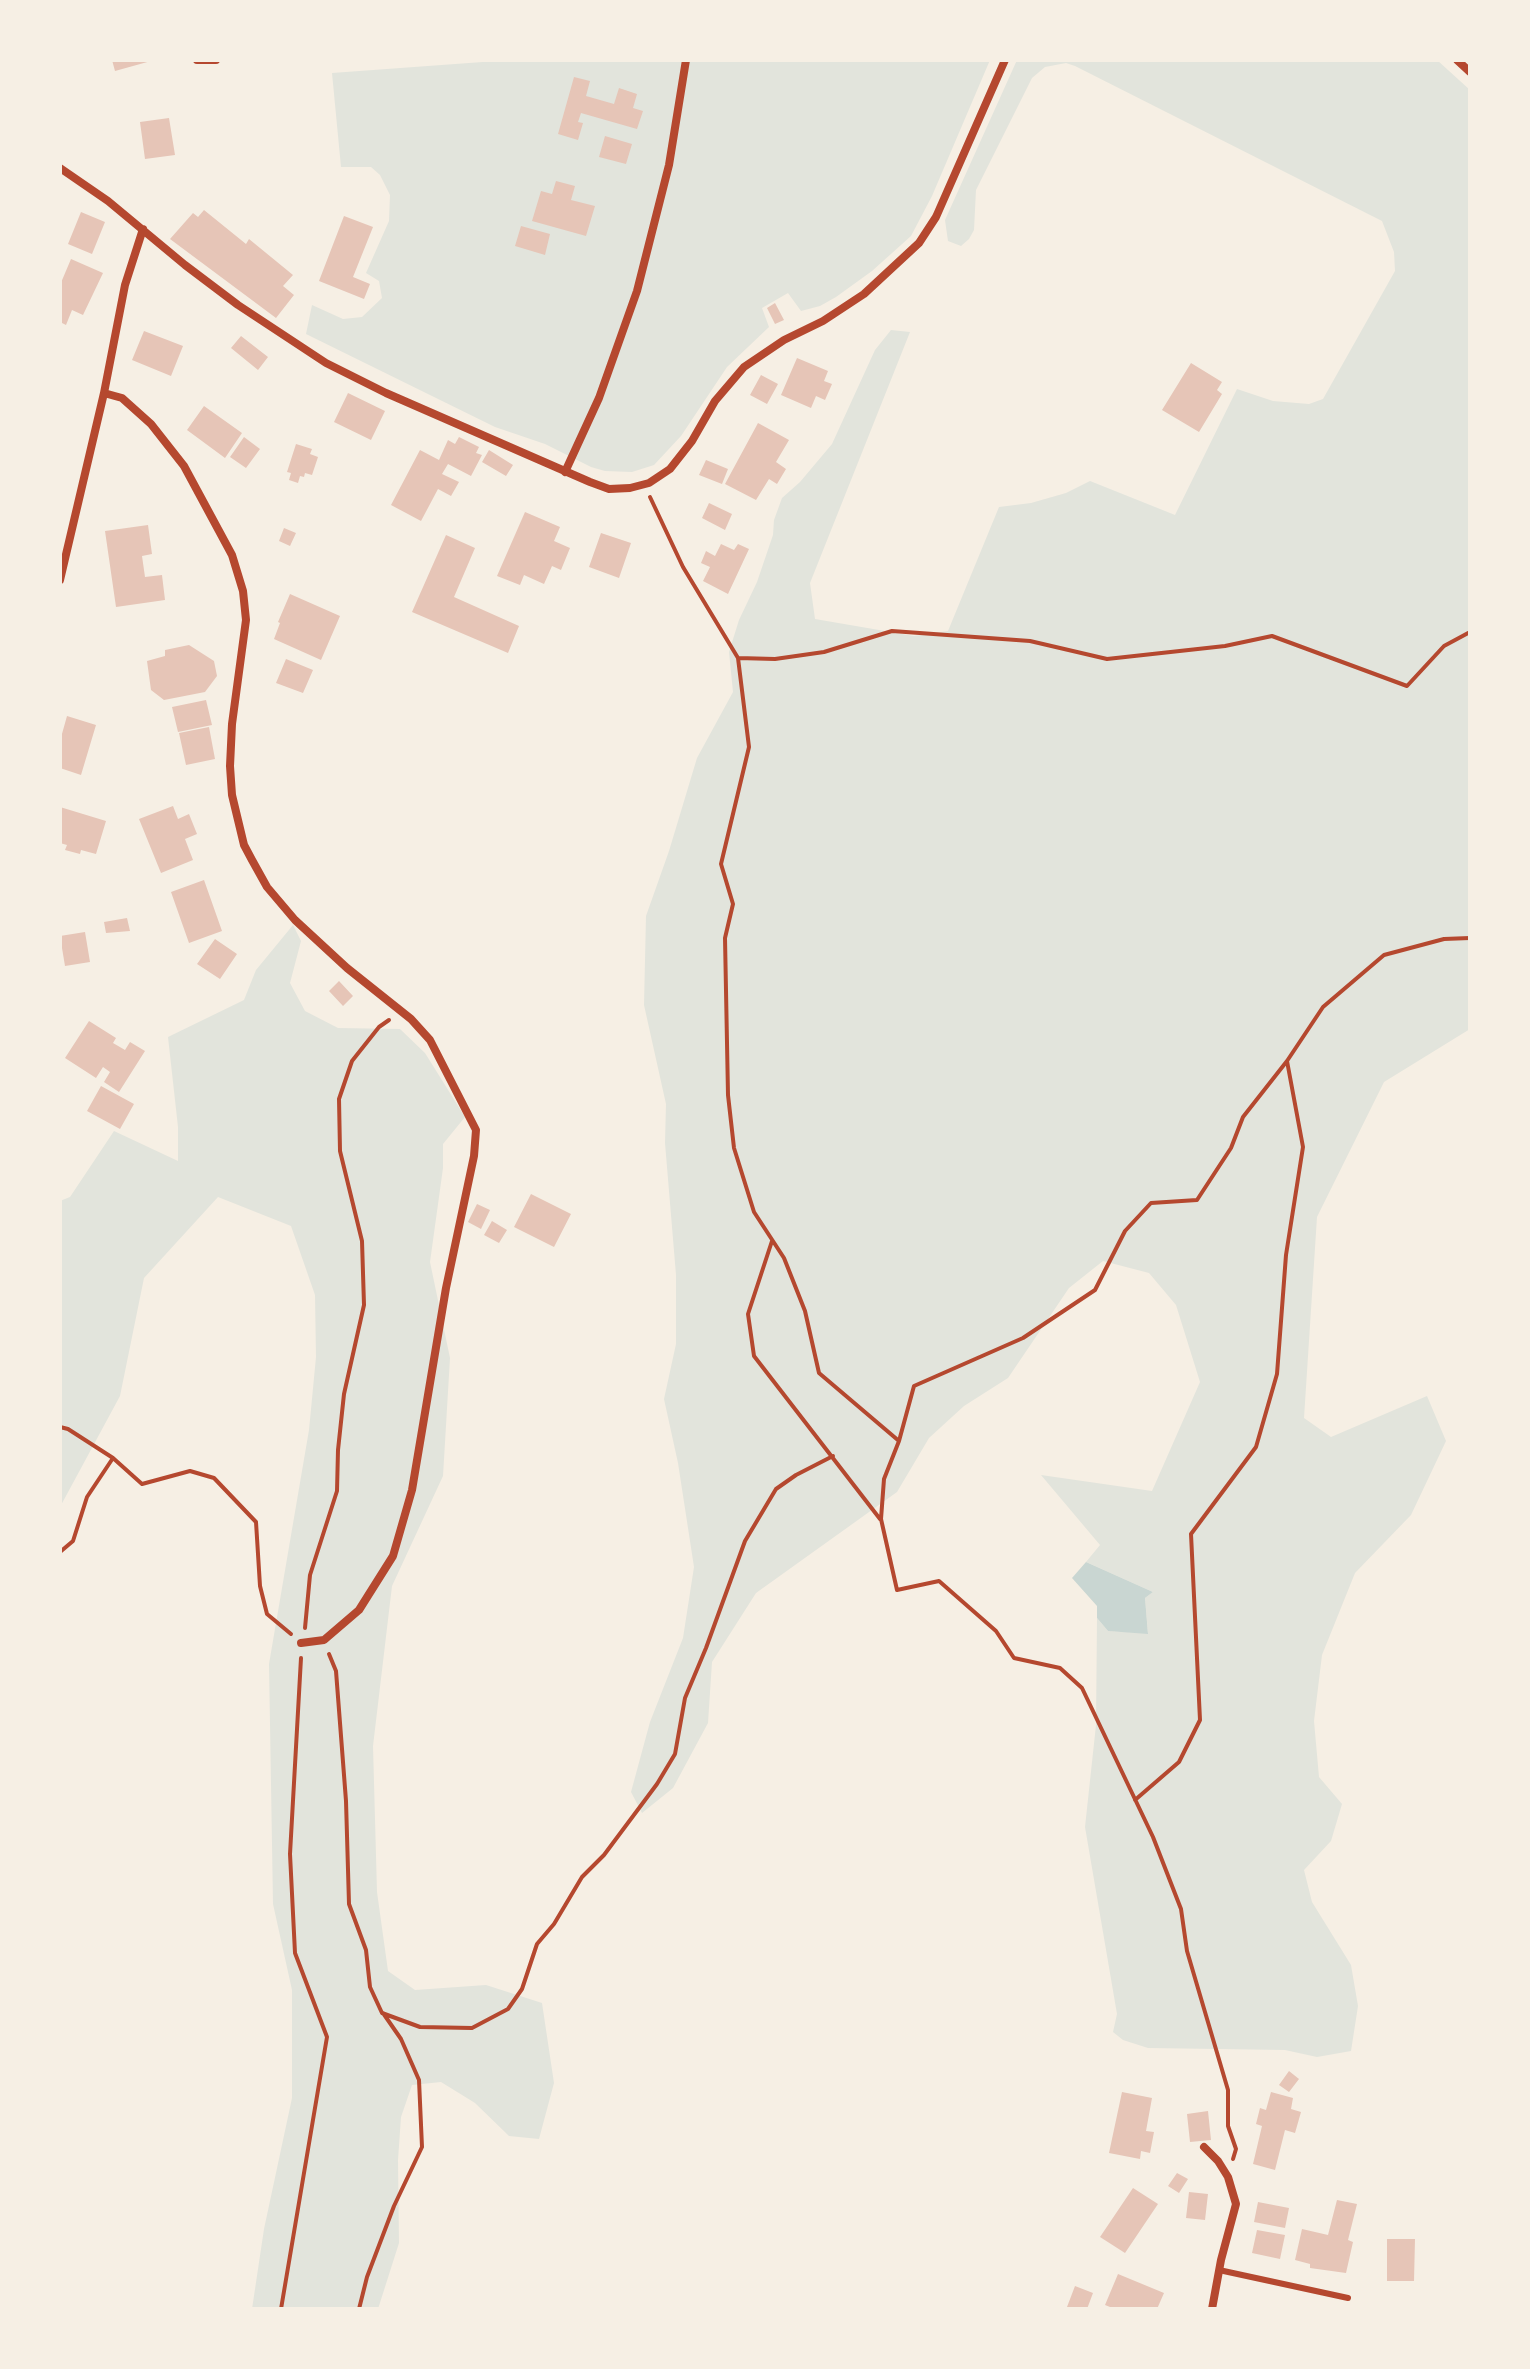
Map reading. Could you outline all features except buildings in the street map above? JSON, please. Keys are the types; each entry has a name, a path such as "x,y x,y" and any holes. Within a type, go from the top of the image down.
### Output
{"street":[{"path":"197,60 216,60"},
{"path":"565,472 599,398 637,291 669,165 686,60"},
{"path":"60,168 238,305 326,363 565,472 609,489 630,488 649,483 670,469 692,441 715,401 744,367 864,294 919,243 941,206 1005,60"},
{"path":"1457,60 1470,72"},
{"path":"60,580 104,393 125,285 143,229"},
{"path":"104,393 122,398 151,424 184,466 232,555 243,591 246,620 232,724 230,766 232,795 244,845 267,887 295,920 347,968 401,1011 430,1040 476,1130 474,1156 446,1288 412,1490 393,1556 359,1610 324,1640 301,1643"},
{"path":"1204,2147 1228,2177 1236,2204 1212,2309"}],"lane":[{"path":"1219,2270 1348,2298"}],"path":[{"path":"649,483 649,494 683,567 738,658 749,747 721,864 733,904 725,938 728,1095 734,1148 754,1212 784,1258 805,1311 819,1373 899,1441"},
{"path":"738,658 775,659 824,652 892,631 1030,641 1107,659 1225,646 1272,636 1407,686 1444,646 1470,632"},
{"path":"1228,2177 1236,2149 1228,2126 1228,2090 1187,1951 1181,1909 1135,1800 1082,1688 1060,1668 1014,1658 996,1631 939,1581 897,1590 881,1519 884,1479 899,1441 914,1386 1023,1338 1095,1290 1125,1231 1151,1203 1197,1200 1231,1148 1243,1117 1287,1061 1323,1007 1384,955 1444,939 1470,938"},
{"path":"281,2309 327,2037 295,1953 290,1854 301,1643 310,1575 337,1491 344,1394 364,1305 362,1241 340,1151 339,1099 352,1061 379,1027 401,1011"},
{"path":"1135,1800 1179,1762 1200,1720 1191,1534 1256,1447 1277,1374 1286,1255 1303,1147 1287,1061"},
{"path":"772,1241 748,1314 754,1356 881,1519"},
{"path":"60,1427 113,1458 142,1484 190,1471 214,1478 256,1522 260,1586 267,1614 301,1643"},
{"path":"382,2013 420,2027 472,2028 508,2009 522,1989 537,1944 554,1924 582,1877 604,1855 657,1784 675,1754 685,1698 745,1541 776,1489 833,1456"},
{"path":"60,1552 73,1541 87,1497 113,1458"},
{"path":"324,1640 336,1671 346,1801 349,1904 366,1950 370,1987 382,2013 401,2039 419,2080 422,2147 394,2206 367,2277 359,2309"}],"shaded area":[{"path":"510,60 990,60 932,196 911,236 872,271 820,306 801,311 788,293 762,308 769,327 727,367 681,436 654,465 632,472 591,467 545,444 495,427 306,334 312,305 343,319 362,317 382,298 379,281 366,273 389,221 390,195 380,175 371,167 341,167 332,73"},
{"path":"1017,60 1437,60 1470,90 1470,1029 1384,1082 1317,1217 1304,1418 1331,1437 1427,1396 1446,1441 1411,1515 1355,1573 1322,1655 1314,1721 1319,1777 1342,1804 1331,1841 1304,1870 1312,1902 1351,1965 1358,2006 1351,2051 1317,2057 1285,2050 1148,2048 1123,2040 1113,2032 1117,2014 1085,1827 1096,1725 1097,1618 1108,1631 1148,1633 1145,1598 1153,1592 1086,1562 1100,1545 1041,1475 1152,1491 1200,1382 1176,1305 1149,1273 1103,1261 1069,1288 1008,1378 964,1406 929,1438 897,1492 756,1593 712,1662 708,1723 673,1788 642,1813 631,1792 650,1722 683,1638 694,1567 678,1463 664,1399 676,1344 676,1275 665,1143 666,1104 644,1005 646,916 697,758 733,692 729,652 739,620 757,582 782,498 832,444 875,350 891,330 910,332 810,583 815,619 914,636 948,631 999,507 1031,503 1066,493 1090,481 1175,515 1237,389 1273,401 1309,404 1323,399 1395,271 1394,252 1382,221 1066,63 1045,67 1032,78 976,190 974,230 961,246 948,241 945,220"},
{"path":"293,925 301,941 290,983 305,1011 338,1028 400,1029 425,1053 465,1117 443,1144 443,1168 430,1262 450,1358 443,1476 392,1586 373,1746 377,1892 388,1971 415,1990 486,1985 542,2003 554,2083 539,2139 509,2136 475,2103 441,2082 412,2085 401,2117 399,2243 378,2309 252,2309 264,2229 292,2098 292,1990 273,1904 269,1664 309,1430 316,1357 315,1295 291,1226 218,1197 144,1278 120,1396 60,1507 60,1201 70,1197 114,1131 178,1161 178,1127 168,1037 244,1000 256,970"},
{"path":"1086,1562 1153,1592 1145,1598 1148,1634 1108,1631 1097,1618 1097,1606 1072,1578"}]}
